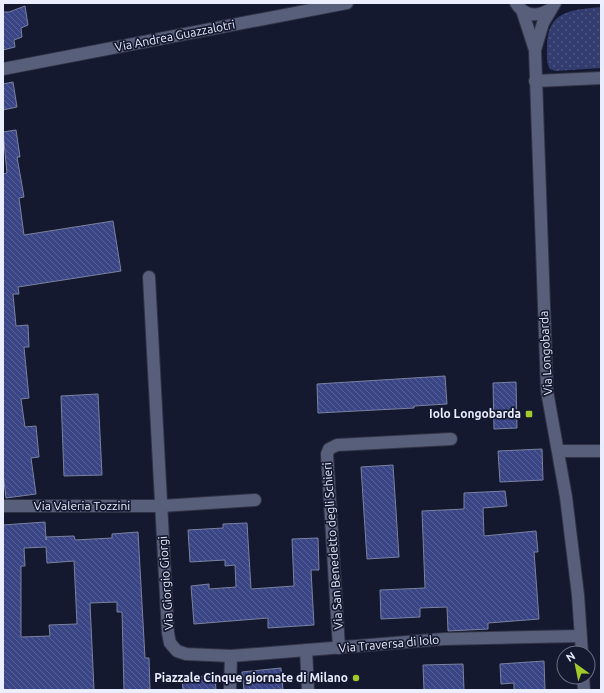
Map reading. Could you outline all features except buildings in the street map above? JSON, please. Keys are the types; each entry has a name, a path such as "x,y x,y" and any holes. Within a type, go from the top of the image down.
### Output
{"street":[{"name":"Via Andrea Guazzalotri","path":"3,69 347,3"},
{"name":"Via Longobarda","path":"517,5 536,15 552,7"},
{"name":"Via Longobarda","path":"517,5 534,50 547,391 559,451 573,558 581,645"},
{"name":"Via Longobarda","path":"534,50 552,7"},
{"path":"536,81 601,78"},
{"path":"149,277 161,506"},
{"name":"Via San Benedetto degli Schieri","path":"339,648 327,454 328,449 337,445 452,438"},
{"path":"559,451 601,451"},
{"name":"Via Valeria Tozzini","path":"3,506 161,506 255,500"},
{"name":"Via Giorgio Giorgi","path":"161,506 170,644 177,651 186,654 231,656"},
{"name":"Via Traversa di Iolo","path":"231,656 444,640 580,636"},
{"path":"306,650 308,690"},
{"path":"230,690 231,656"}],"shaded area":[{"path":"601,7 601,68 555,71 550,69 547,58 548,35 551,26 556,19 571,11"}],"place":[{"name":"Iolo Longobarda","path":"529,414"},
{"name":"Piazzale Cinque giornate di Milano","path":"356,678"}]}
